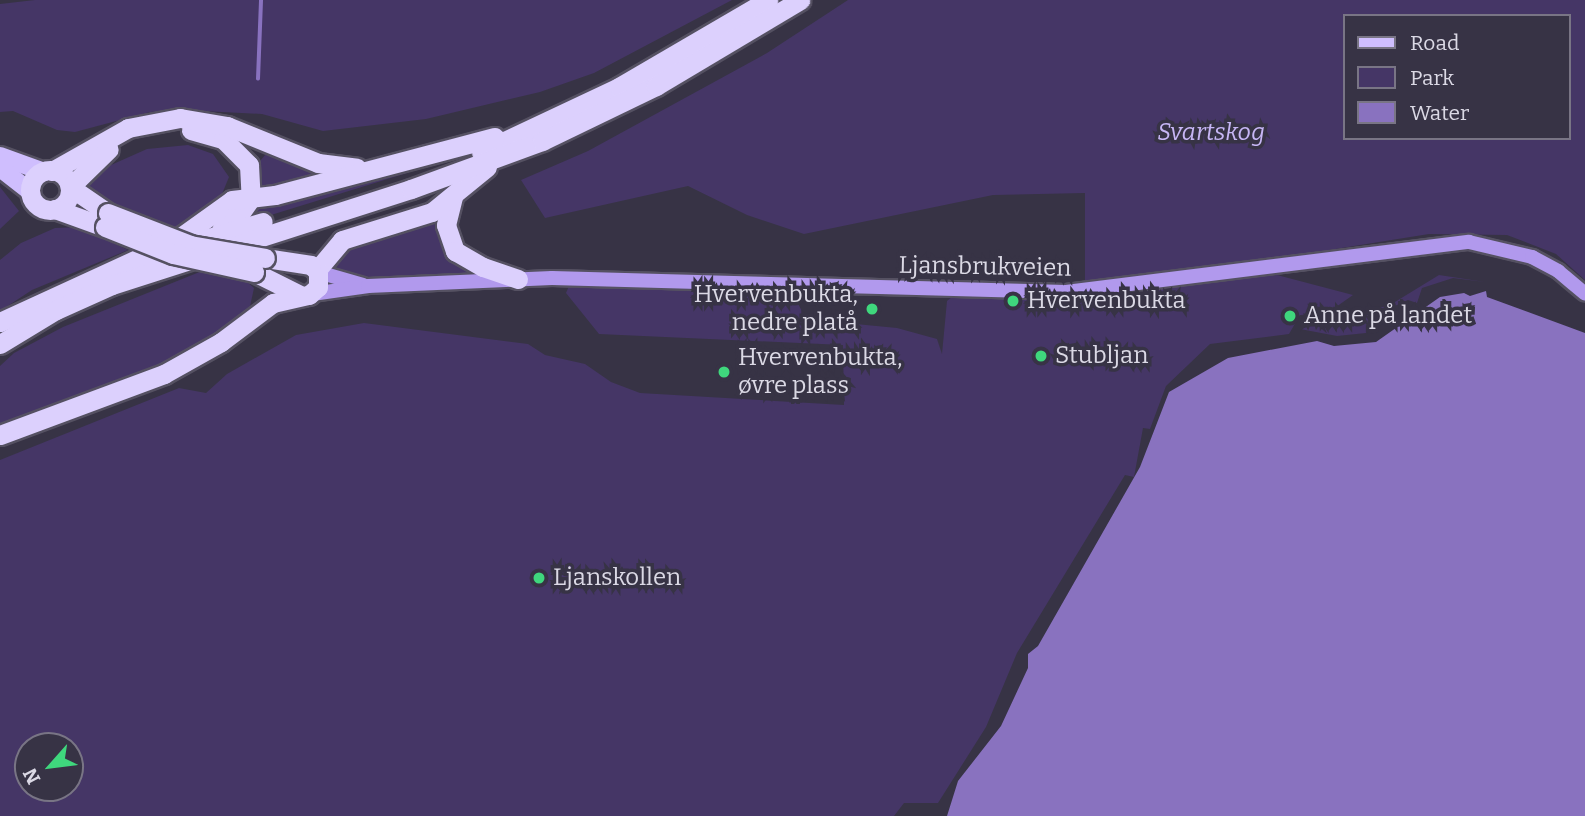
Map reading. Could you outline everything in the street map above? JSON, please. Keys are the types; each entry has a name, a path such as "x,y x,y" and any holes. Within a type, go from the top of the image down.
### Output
{"highway":[{"path":"0,321 75,284 166,249 443,165 545,122 647,72 768,0"},
{"path":"0,344 44,317 112,285 495,160 639,95 800,0"},
{"path":"107,220 38,206 31,192 34,180 128,128 180,118 227,126 318,163 375,167"},
{"path":"166,249 222,204 436,155 545,122"},
{"path":"55,209 65,203 69,187 111,148 146,133 183,129 213,135 239,150 253,179 251,198 237,218 212,235"},
{"path":"301,293 289,273 313,268 342,240 419,218 453,197 495,160"},
{"path":"48,171 64,176 69,187 107,220 173,254 260,265 313,268"},
{"path":"453,197 446,225 456,251 483,267 518,279"},
{"path":"260,265 301,293"},
{"path":"0,435 164,374 221,342 273,303 301,293 320,282 313,268"}],"main road":[{"path":"0,156 48,171"},
{"path":"0,168 31,192"},
{"name":"Ljansbrukveien","path":"301,293 368,286 518,279 1066,292 1469,242 1532,257 1559,271 1585,294"},
{"name":"Ljansbrukveien","path":"313,268 368,286"}],"green space":[{"path":"35,0 732,0 594,73 540,92 426,119 323,131 262,114 183,110 150,112 75,132 57,130 13,111 0,112 0,4"},
{"name":"Svartskog","path":"848,0 1585,0 1585,280 1556,254 1507,235 1429,234 1142,280 1085,283 1085,193 993,195 804,234 747,215 688,186 545,218 521,180 588,151 767,53"},
{"path":"188,145 213,154 229,177 222,194 179,229 106,200 88,187 102,169 147,149"},
{"path":"270,149 336,172 258,194 256,166"},
{"path":"408,171 407,173 242,224 255,202"},
{"path":"0,187 19,211 0,229"},
{"path":"440,213 481,275 364,280 329,270 338,251"},
{"path":"80,227 128,250 32,290 0,311 0,260 21,243 55,228"},
{"path":"202,271 246,281 254,288 249,311 233,325 178,357 0,425 0,366 14,353 63,327"},
{"path":"1277,275 1353,295 1326,314 1300,315 1289,334 1210,344 1166,386 1150,429 1143,428 1134,477 1125,475 1017,653 986,727 938,803 904,803 894,816 0,816 0,460 179,388 206,393 227,374 296,335 364,323 528,344 545,355 585,364 611,382 640,393 844,405 843,345 599,334 566,293 569,286 791,291 803,313 814,320 897,328 937,339 942,354 947,301 952,297 1053,301"},
{"path":"1439,275 1485,282 1453,278 1422,288 1417,303 1408,300 1388,309 1372,320 1366,333 1337,336 1300,329 1390,305"}],"water":[{"path":"1486,291 1487,297 1585,333 1585,816 947,816 958,781 1001,726 1028,668 1028,654 1038,646 1140,467 1169,392 1228,358 1317,341 1334,346 1376,342 1440,297 1464,293 1470,296"}],"waterway":[{"path":"258,79 261,0"}],"place":[{"name":"Hvervenbukta","path":"1013,301"},
{"name":"Hvervenbukta, nedre platå","path":"872,309"},
{"name":"Anne på landet","path":"1290,316"},
{"name":"Stubljan","path":"1041,356"},
{"name":"Hvervenbukta, øvre plass","path":"724,372"},
{"name":"Ljanskollen","path":"539,578"}]}
